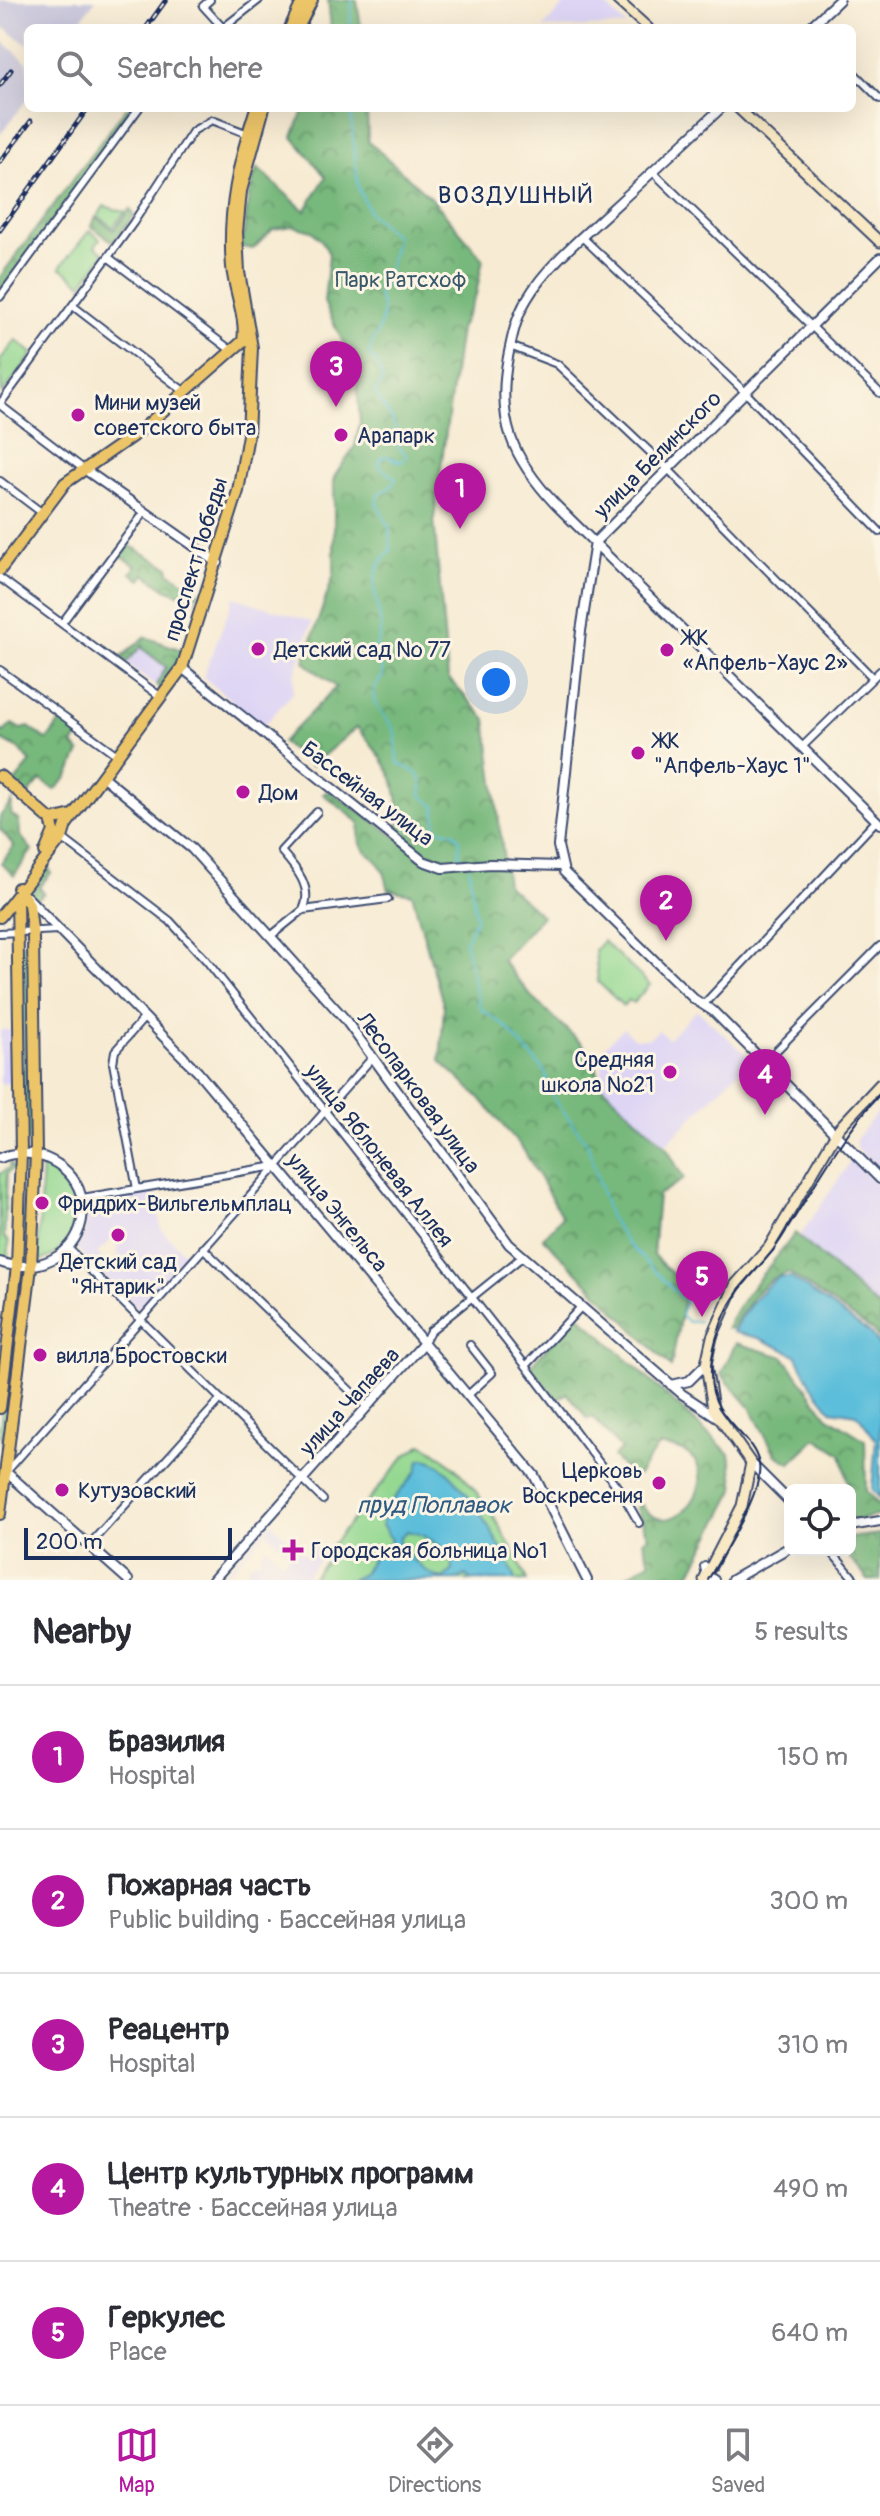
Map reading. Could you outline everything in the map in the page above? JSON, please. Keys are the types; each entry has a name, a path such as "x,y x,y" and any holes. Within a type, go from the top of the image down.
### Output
{"main road":[{"path":"617,0 644,24"},
{"path":"292,24 305,1"},
{"path":"299,24 305,1"},
{"path":"0,570 4,554 65,483 87,471 243,341 233,271 231,221 255,112"},
{"name":"проспект Победы","path":"0,917 62,838 66,825 182,668 218,563 244,465 251,362 237,232 241,191 263,112"},
{"path":"742,112 880,242"},
{"path":"232,351 251,362"},
{"path":"0,776 51,820 64,820 74,814"},
{"name":"проспект Победы","path":"0,909 20,892 51,842 54,828 51,820"},
{"path":"0,1514 31,1267 36,1154 32,932 20,892"},
{"path":"0,1408 17,1266 21,1153 20,892"},
{"path":"705,1577 735,1522 750,1481 751,1463 717,1417 711,1403 706,1364 726,1299 769,1247 837,1133 880,1084"}],"street":[{"path":"210,0 203,6 219,24"},
{"path":"228,24 259,0"},
{"path":"814,24 839,0"},
{"path":"856,75 880,99"},
{"path":"0,297 136,112"},
{"path":"704,1004 878,822 538,485 513,446 502,389 510,346 526,301 543,276 717,112"},
{"path":"218,563 144,513 0,404 108,257 193,131 212,120 248,134"},
{"path":"653,172 880,393"},
{"path":"582,237 745,392 880,532"},
{"path":"108,257 232,351"},
{"name":"улица Белинского","path":"563,869 559,832 581,631 595,542 880,258"},
{"path":"73,306 185,392"},
{"path":"510,346 557,364 668,469 873,678"},
{"path":"0,481 41,512"},
{"path":"62,623 144,513"},
{"path":"0,578 162,697"},
{"name":"Бассейная улица","path":"182,668 423,861 443,868 490,864 563,869"},
{"path":"0,670 117,755"},
{"path":"802,747 880,671"},
{"name":"Лесопарковая улица","path":"102,776 192,849 272,935 344,1018 495,1228 522,1257 671,1385 704,1411 717,1417"},
{"path":"272,935 303,910 307,902 301,873 281,851 317,812"},
{"name":"улица Яблоневая Аллея","path":"62,838 170,921 222,980 322,1112 526,1366 622,1493 639,1523"},
{"path":"563,869 694,999 704,1004 765,1062 880,1179"},
{"name":"улица Энгельса","path":"20,892 198,1072 534,1475 587,1580"},
{"path":"303,910 388,899"},
{"path":"0,933 58,930"},
{"path":"765,1062 880,946"},
{"path":"137,1189 113,1063 115,1051 145,1017"},
{"path":"128,1580 6,1472 373,1057"},
{"path":"0,1158 21,1153 36,1154 56,1163 69,1175 82,1198 79,1229 69,1249 49,1263 31,1267 0,1262"},
{"path":"82,1198 277,1166"},
{"path":"203,1248 367,1407"},
{"path":"69,1249 323,1500"},
{"name":"улица Чапаева","path":"213,1580 423,1344 430,1331 522,1257"},
{"path":"526,1366 580,1308"},
{"path":"467,1396 492,1373 470,1345"},
{"path":"671,1385 689,1381 706,1364"},
{"path":"89,1545 221,1399"},
{"path":"9,1440 17,1448 28,1450"},
{"path":"751,1463 784,1496"},
{"path":"750,1481 767,1479"},
{"path":"856,1525 880,1521"},
{"path":"732,1580 784,1550"},
{"path":"835,1556 855,1580"}],"shaded area":[{"path":"0,0 96,0 77,24 24,24 24,42 0,25"},
{"path":"569,0 600,0 625,24 547,24"},
{"path":"0,39 24,60 24,103 0,135"},
{"name":"Детский сад № 77","path":"234,597 312,622 294,677 293,693 263,726 203,677"},
{"path":"147,643 185,651 163,691 126,663 140,645"},
{"name":"Средняя школа №21","path":"697,1010 751,1059 665,1145 601,1084 604,1047 624,1028 634,1039 648,1039 659,1030 668,1039"},
{"path":"0,1030 11,1030 11,1083 0,1084"},
{"path":"880,1108 880,1170 856,1148 856,1140"},
{"path":"851,1161 880,1187 880,1312 799,1237"},
{"path":"155,1192 161,1229 186,1255 140,1307 135,1306 76,1248 84,1234 90,1200","holes":["111,1240 119,1248 116,1252 120,1256 109,1266 97,1253"]},
{"name":"Городская больница №1","path":"271,1523 307,1556 318,1544 327,1552 302,1580 260,1580 247,1568 255,1560 262,1560 261,1554 267,1547 282,1562 290,1554 267,1532 226,1575 226,1580 219,1580"}],"green space":[{"path":"328,0 357,0 360,24 331,24"},
{"path":"123,112 132,112 0,292 0,277"},
{"name":"Парк Ратсхоф","path":"302,112 367,112 368,141 434,201 483,259 476,295 460,329 434,519 448,678 486,719 507,885 542,916 502,960 531,996 586,1048 595,1061 601,1085 665,1145 684,1179 658,1195 653,1255 686,1287 671,1367 543,1238 562,1217 523,1149 479,1097 440,1061 444,1007 412,894 389,890 383,870 362,846 360,823 323,794 329,791 398,838 396,790 386,766 357,727 311,766 282,742 336,687 304,662 334,574 334,477 355,446 360,423 356,370 324,302 329,254 322,241 312,231 293,226 273,229 253,249 242,247 249,195 257,168 305,211 326,177 293,137"},
{"path":"104,206 125,212 113,227 98,216"},
{"path":"130,209 134,216 113,242 91,226 96,217 114,230"},
{"path":"90,230 100,239 95,246 105,253 82,284 60,267"},
{"path":"16,340 33,354 2,394 0,361"},
{"path":"125,543 169,567 169,572 199,592 194,600 166,589 145,574 141,580 131,573 136,566 117,553"},
{"path":"145,637 185,651 163,691 156,685 166,667 143,649 143,645 126,663 120,658"},
{"path":"63,718 80,734 73,745 80,753 67,778 55,790 41,780 27,796 13,784 31,762 19,749 0,739 0,730 4,732 12,724 21,729 29,727 47,740"},
{"path":"12,802 11,814 19,821 20,835 32,850 14,876 1,863 14,846 0,829 0,816"},
{"path":"48,865 51,873 39,887 44,893 36,901 27,893"},
{"path":"603,941 650,985 633,1003 629,1000 623,1006 598,982 595,950"},
{"path":"22,943 29,943 31,1141 25,1141"},
{"path":"25,1158 31,1159 26,1259 20,1258"},
{"path":"42,1162 58,1172 75,1191 78,1217 64,1246 47,1258 38,1260"},
{"path":"10,1163 13,1169 7,1173 4,1237 9,1242 8,1259 0,1257 0,1174 9,1168"},
{"path":"795,1233 880,1309 880,1341 873,1331 789,1273 763,1286 732,1329 727,1328 749,1290"},
{"path":"20,1272 26,1273 3,1448 0,1427"},
{"path":"578,1314 730,1454 735,1490 687,1580 619,1580 650,1562 643,1541 649,1537 636,1507 641,1504 655,1517 671,1518 685,1510 695,1496 700,1480 697,1464 684,1452 658,1446 637,1476 632,1476 613,1457 621,1449 593,1417 588,1419 567,1393 557,1400 529,1367"},
{"path":"736,1343 784,1357 827,1416 865,1440 866,1491 880,1505 880,1515 856,1521 856,1484 848,1484 841,1454 816,1438 790,1463 776,1455 750,1407 721,1374"},
{"path":"422,1444 456,1469 485,1503 527,1580 310,1580 335,1550 331,1546 404,1457"},
{"path":"880,1534 880,1580 868,1580 848,1556 856,1556 856,1537"}],"water":[{"path":"779,1277 790,1277 802,1285 871,1334 880,1347 880,1498 872,1490 876,1440 857,1414 831,1410 812,1386 796,1355 759,1338 733,1332 753,1302"},
{"name":"пруд Поплавок","path":"424,1459 436,1463 464,1490 502,1549 516,1580 472,1580 465,1575 456,1580 350,1580 363,1574 371,1560 389,1547 391,1539 382,1525 382,1513 417,1471 419,1461","holes":["407,1531 430,1539 448,1556 453,1570 443,1579 425,1570 398,1547 400,1537"]}],"waterway":[{"name":"ВОЗДУШНЫЙ","path":"350,24 352,0"},
{"name":"ВОЗДУШНЫЙ","path":"348,112 358,187 370,214 397,237 385,283 378,293 382,318 369,356 377,362 383,380 375,393 394,424 398,445 407,457 401,462 387,456 381,458 379,466 396,479 390,488 379,493 376,501 389,527 391,550 375,575 380,622 376,646 383,676 376,686 375,702 394,729 399,764 420,778 421,795 435,806 436,829 453,832 460,840 459,856 468,862"},
{"name":"ВОЗДУШНЫЙ","path":"469,868 476,918 465,942 480,1008 506,1027 545,1072 551,1094 587,1143 609,1215 626,1242 686,1302 681,1315 688,1322 699,1321"}],"tram line":[{"path":"708,1580 741,1523 759,1476 755,1453 725,1416 713,1392 711,1367 725,1314 734,1297 775,1248 840,1146 880,1094"}],"railway":[{"path":"149,24 166,0"},
{"path":"0,85 11,70"},
{"path":"0,230 85,112"},
{"path":"0,162 31,121"}],"place":[{"name":"Реацентр","path":"336,407"},
{"name":"Мини музей советского быта","path":"78,415"},
{"name":"Арапарк","path":"341,435"},
{"name":"Бразилия","path":"460,529"},
{"name":"Детский сад № 77","path":"258,649"},
{"name":"ЖК «Апфель-Хаус 2»","path":"667,650"},
{"name":"ЖК \"Апфель-Хаус 1\"","path":"638,753"},
{"name":"Дом","path":"243,792"},
{"name":"Пожарная часть","path":"666,941"},
{"name":"Средняя школа №21","path":"670,1072"},
{"name":"Центр культурных программ","path":"765,1115"},
{"name":"Фридрих-Вильгельмплац","path":"42,1203"},
{"name":"Детский сад \"Янтарик\"","path":"118,1235"},
{"name":"Геркулес","path":"702,1317"},
{"name":"вилла Бростовски","path":"40,1355"},
{"name":"Церковь Воскресения","path":"659,1483"},
{"name":"Кутузовский","path":"62,1490"},
{"name":"Городская больница №1","path":"293,1550"}],"district":[{"name":"ВОЗДУШНЫЙ","path":"516,195"}]}
